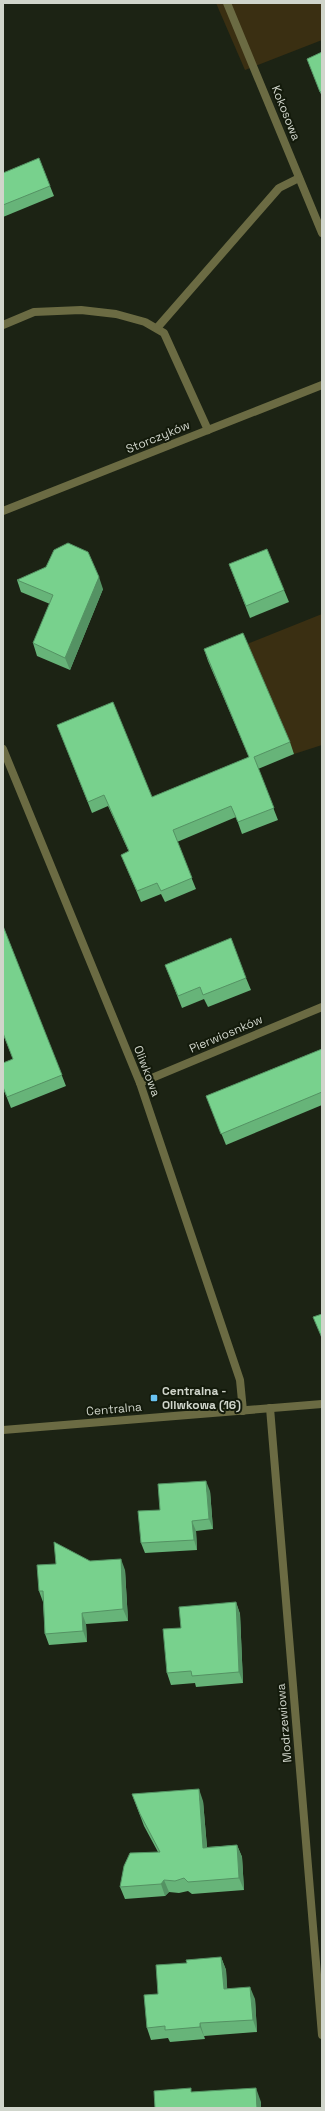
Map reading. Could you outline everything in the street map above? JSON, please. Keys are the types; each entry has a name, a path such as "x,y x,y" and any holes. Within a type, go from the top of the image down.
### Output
{"street":[{"name":"Kokosowa","path":"228,3 322,233"},
{"path":"157,328 279,188 299,178"},
{"path":"3,325 34,312 81,310 116,314 145,322 157,328 164,333 208,430"},
{"name":"Storczyków","path":"3,511 322,385"},
{"name":"Oliwkowa","path":"3,749 140,1083 240,1380 243,1411"},
{"name":"Pierwiosnków","path":"140,1083 322,1007"},
{"name":"Centralna","path":"3,1430 322,1404"},
{"name":"Modrzewiowa","path":"270,1408 322,2036"}],"shaded area":[{"path":"216,3 322,3 322,40 245,70"},
{"path":"322,614 322,745 294,754 247,644"}],"building":[{"path":"322,52 322,91 320,92 307,59"},
{"path":"39,158 50,186 3,205 3,173"},
{"path":"68,543 88,552 99,577 65,658 33,643 53,595 17,580 46,567 54,550"},
{"path":"267,549 284,590 246,606 229,564"},
{"path":"243,633 290,742 254,757 274,808 238,822 231,806 173,830 192,878 161,891 157,883 137,891 121,855 129,851 104,795 88,802 57,725 113,702 152,797 249,757 204,649"},
{"path":"3,926 62,1075 7,1097 3,1087 3,1063 13,1059 3,1033"},
{"path":"231,938 246,978 203,995 200,987 178,996 165,965"},
{"path":"322,1049 322,1092 221,1134 206,1096"},
{"path":"322,1314 322,1338 313,1317"},
{"path":"206,1481 209,1519 192,1521 194,1540 141,1543 138,1511 160,1510 158,1484"},
{"path":"54,1542 90,1561 121,1559 123,1609 82,1613 83,1631 45,1634 43,1591 39,1591 37,1565 56,1564"},
{"path":"236,1602 239,1672 192,1676 191,1671 167,1673 163,1629 181,1628 179,1607"},
{"path":"199,1789 203,1848 237,1845 239,1878 188,1882 184,1878 175,1881 164,1880 161,1884 120,1887 124,1866 130,1853 160,1852 140,1814 132,1794"},
{"path":"221,1957 224,1989 250,1987 253,2020 200,2023 200,2027 165,2030 165,2026 147,2028 144,1995 158,1994 156,1965 187,1963 186,1960"},
{"path":"191,2088 191,2092 256,2088 257,2108 155,2108 154,2091"}],"place":[{"name":"Centralna - Oliwkowa (16)","path":"154,1398"}]}
